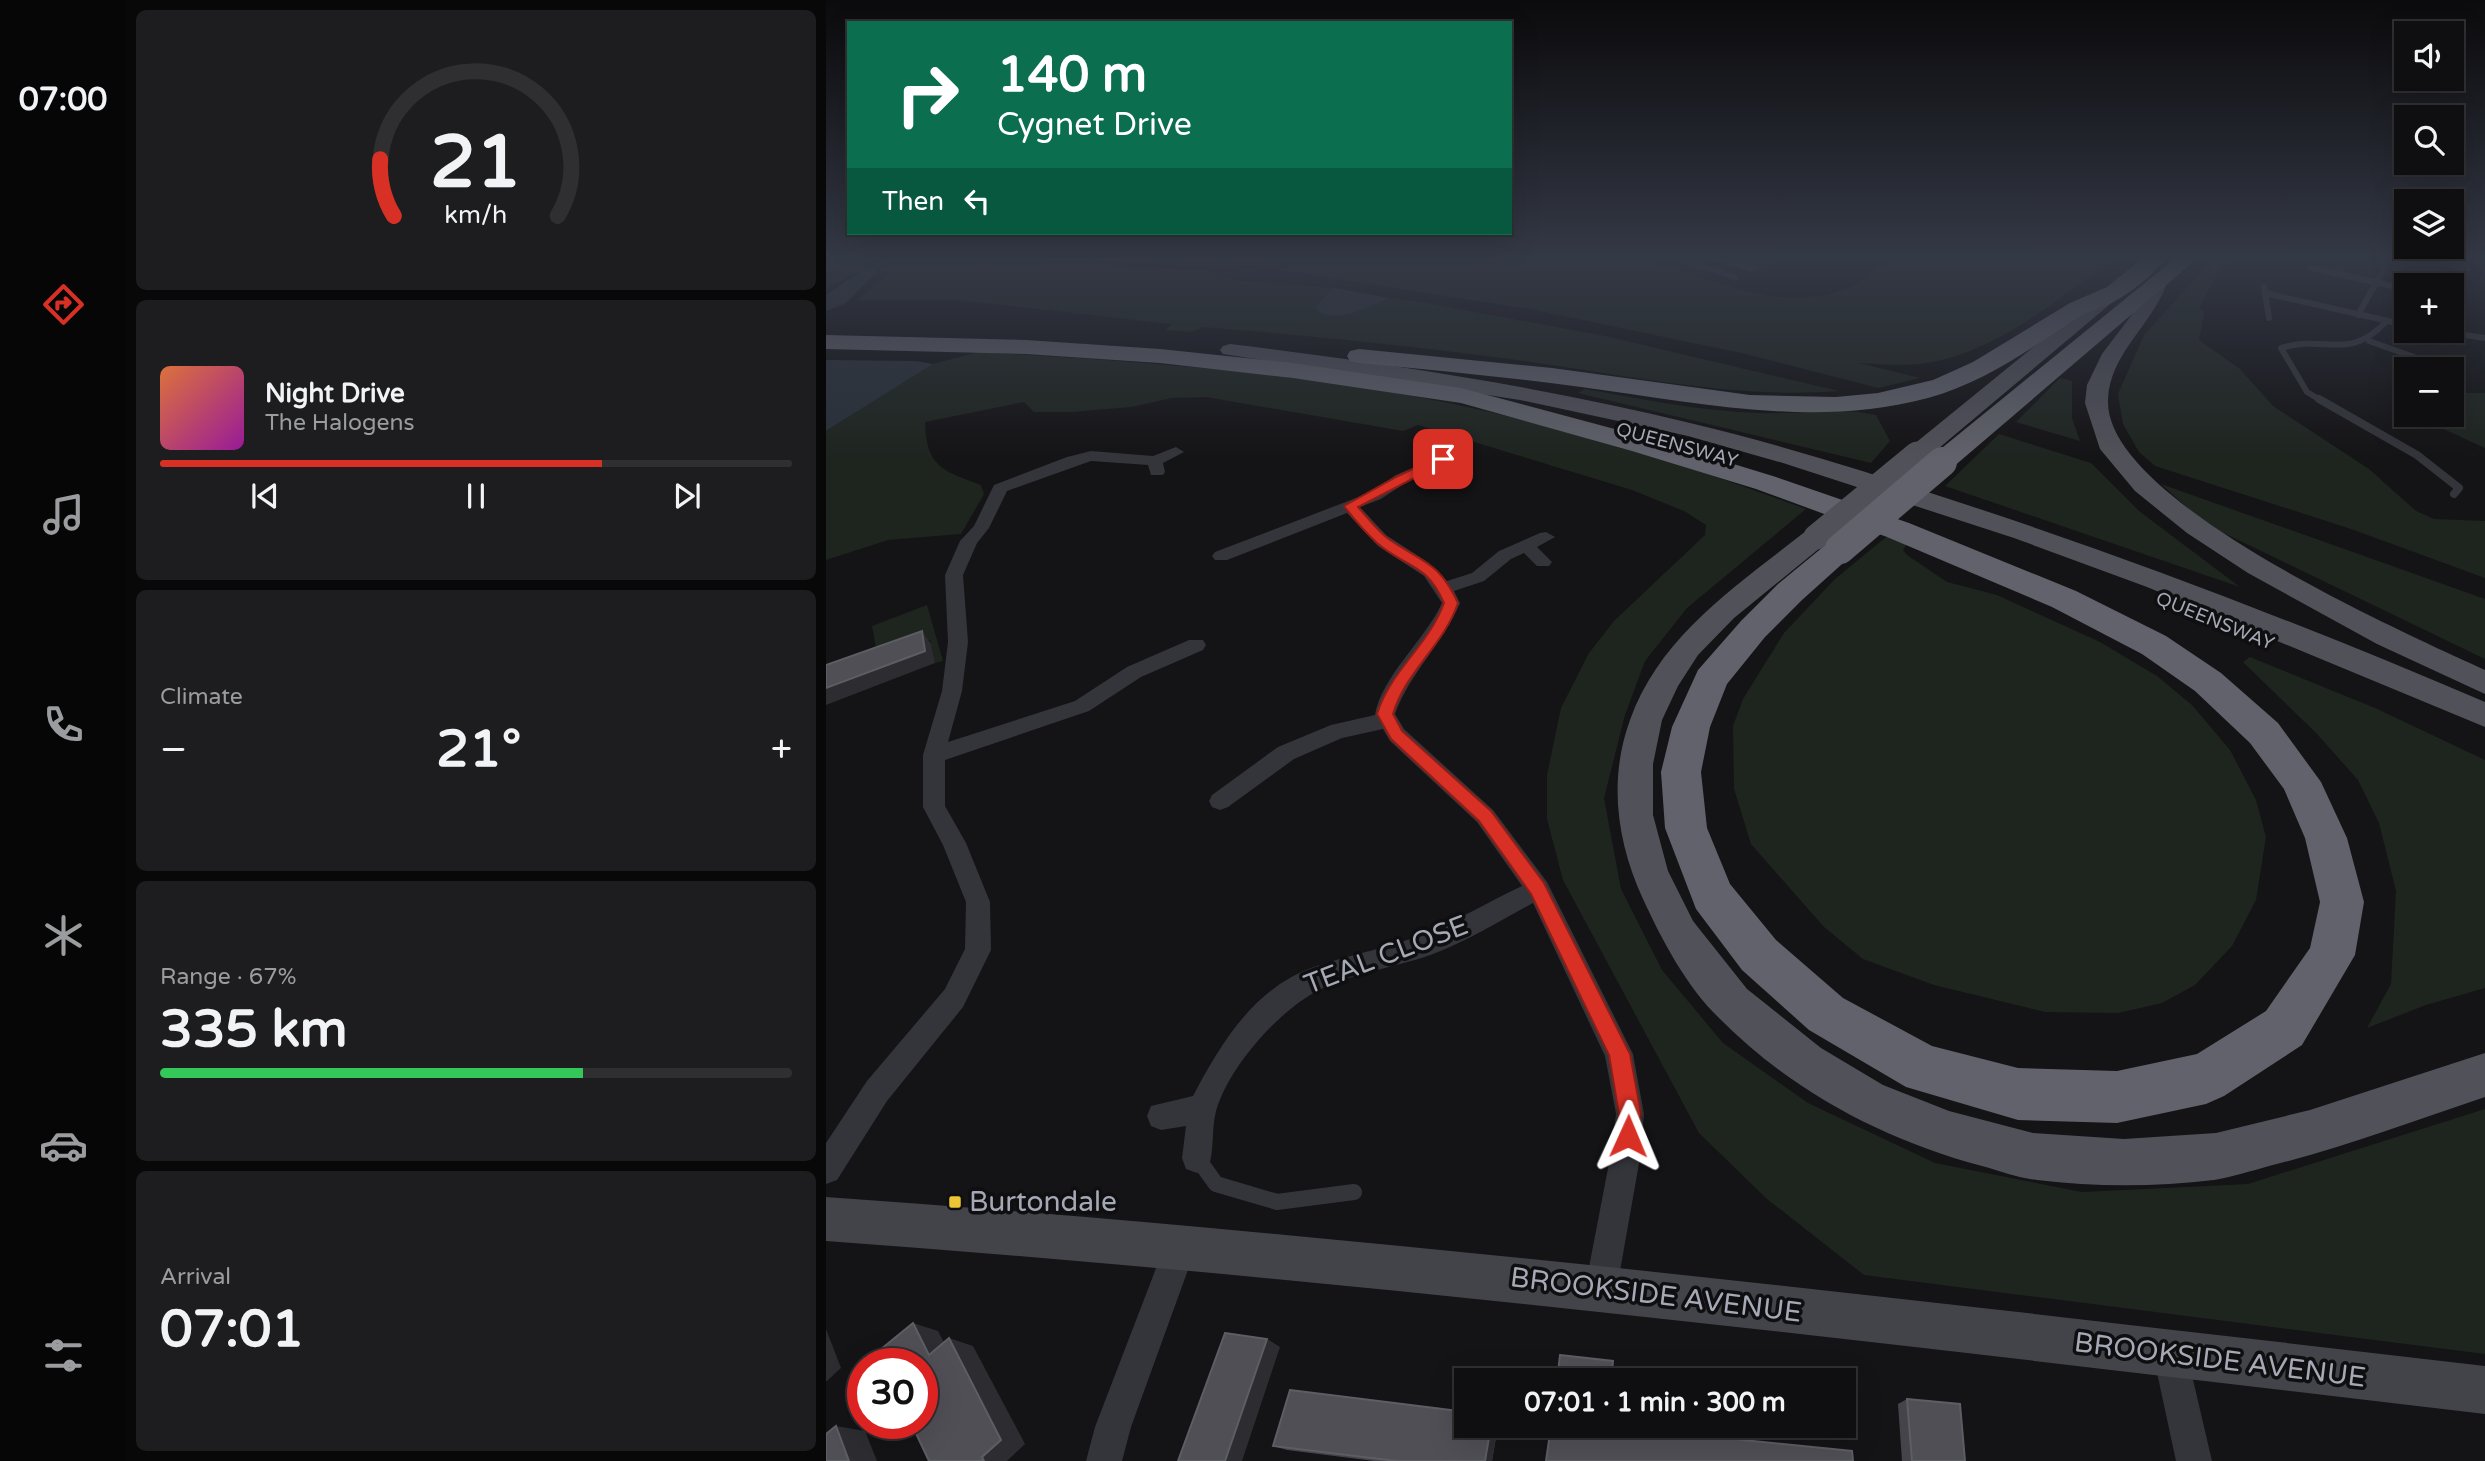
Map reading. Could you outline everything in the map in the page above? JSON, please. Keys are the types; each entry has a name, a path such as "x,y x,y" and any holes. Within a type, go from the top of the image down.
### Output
{"highway":[{"path":"1230,350 1272,347 1491,368 1754,403 1817,405 1874,401 1921,392 1956,379 2009,352 2053,324"},
{"path":"1501,405 1520,413 1642,445 1741,476 1898,530 2064,599 2154,645 2208,682 2264,733 2301,782 2326,838 2342,902 2332,955 2284,1028 2206,1078 2116,1097 2018,1094 1924,1069 1826,1014 1759,955 1712,895 1686,828 1681,772 1691,727 1711,679 1753,629 1790,592 1828,543 1930,458 1991,408 2103,324"},
{"name":"QUEENSWAY","path":"826,330 982,332 1230,350"},
{"name":"QUEENSWAY","path":"826,342 936,343 1094,351 1286,368 1501,405"}],"main road":[{"path":"1991,408 2079,324"},
{"path":"2134,324 2099,377 2096,410 2107,441 2143,485 2221,545 2281,580 2485,683"},
{"name":"QUEENSWAY","path":"1230,350 1390,371 1570,403 1691,430 1830,468 2078,550 2392,675 2485,715"},
{"name":"QUEENSWAY","path":"1501,405 1607,426 1814,482 2064,561 2264,640 2485,734"},
{"path":"1828,543 1724,611 1687,648 1663,683 1646,720 1636,764 1635,815 1649,871 1679,934 1732,1003 1805,1063 1868,1102 1950,1134 2033,1156 2124,1163 2216,1156 2297,1136 2485,1076"}],"street":[{"path":"1221,556 1240,540 1350,506 1375,496 1402,478 1451,456 1430,447"},
{"path":"826,1169 877,1091 954,998 978,950 978,902 954,843 934,807 934,755 952,691 958,642 954,575 969,541 981,528 993,484 1091,456 1156,467 1176,452"},
{"path":"1350,506 1383,541 1421,564 1441,582 1451,603 1444,623 1391,694 1385,714 1397,735 1485,816 1538,888 1619,1054 1630,1114 1601,1289"},
{"path":"1444,587 1478,577 1505,555 1546,537"},
{"path":"1526,546 1543,562"},
{"path":"934,755 1082,705 1134,672 1177,663 1196,645"},
{"path":"1220,802 1286,753 1338,732 1389,720"},
{"name":"TEAL CLOSE","path":"1197,1158 1202,1109 1229,1057 1260,1017 1292,992 1316,978 1432,943 1538,888"},
{"path":"1161,1116 1202,1109"},
{"name":"BROOKSIDE AVENUE","path":"826,1219 1181,1245 1601,1289 2485,1390"},
{"path":"1104,1461 1113,1427 1181,1245"},
{"path":"2170,1354 2194,1461"}],"lane":[{"path":"2369,341 2384,324"},
{"path":"2464,335 2485,338"},
{"path":"2414,357 2369,341 2340,346 2289,344 2281,348 2307,392 2417,455 2459,488 2454,494"},
{"path":"1197,1158 1216,1184 1277,1202 1354,1192"}],"shaded area":[{"path":"1171,324 1541,324 1605,336 1839,391 1802,393 1726,389 1496,357 1329,338 1203,327 1192,332 1166,330"},
{"path":"1603,324 2022,324 1999,338 1946,359 1919,364 1859,363 1920,378 1878,388 1746,354"},
{"path":"2154,324 2202,324 2199,340 2240,369 2273,406 2369,469 2416,511 2434,519 2485,521 2485,578 2351,529 2155,466 2139,452 2123,424 2118,394 2144,335"},
{"path":"978,352 1224,370 1407,395 1596,439 1723,479 1806,509 1687,608 1645,661 1625,715 1604,798 1621,889 1662,970 1723,1043 1808,1103 1935,1163 2082,1192 2248,1184 2485,1109 2485,1354 1864,1275 1767,1199 1699,1133 1563,880 1547,819 1547,775 1561,708 1589,653 1614,621 1705,535 1706,525 1684,511 1632,490 1418,425 1403,431 1206,397 1172,398 1131,407 1072,412 1034,412 1024,402 925,422 926,437 933,458 947,471 981,485 984,494 961,534 888,540 826,560 826,431 933,364"},
{"path":"826,360 916,361 933,364 826,431"},
{"path":"2060,378 2072,381 2072,418 2080,441 2016,422"},
{"path":"1585,389 1736,412 1862,412 1876,415 1890,441 1871,463 1578,393"},
{"path":"2464,393 2485,393 2485,448 2439,427 2464,427"},
{"path":"1999,434 2091,463 2139,511 2240,587 1945,486"},
{"path":"2161,484 2485,599 2485,659 2205,524"},
{"path":"1891,533 1909,540 1903,550 1907,555 1947,582 1997,595 2100,642 2157,676 2192,705 2230,750 2256,800 2266,837 2256,900 2232,946 2195,985 2162,1003 2118,1013 2045,1012 1934,985 1863,959 1824,927 1751,844 1734,789 1733,726 1743,699 1784,633 1835,579"},
{"path":"927,605 943,661 935,663 930,640 919,643 880,670 872,626"},
{"path":"2250,657 2375,708 2485,760 2485,988 2426,1005 2367,1028 2391,984 2396,891 2379,823 2358,780 2317,734 2243,662"}],"building":[{"path":"922,631 925,651 826,688 826,665"},
{"path":"913,1323 926,1348 882,1348"},
{"path":"1225,1333 1267,1339 1225,1461 1178,1461"},
{"path":"949,1338 1001,1440 982,1457 984,1461 929,1461 919,1439 938,1439 937,1348"},
{"path":"1560,1355 1613,1361 1612,1368 1558,1368"},
{"path":"1290,1390 1454,1410 1454,1438 1489,1438 1485,1461 1396,1461 1273,1446"},
{"path":"1907,1399 1960,1404 1965,1461 1912,1461"},
{"path":"836,1426 849,1461 826,1461 826,1434"},
{"path":"1549,1438 1724,1438 1852,1451 1853,1461 1546,1461"}],"place":[{"name":"Burtondale","path":"955,1202"}],"route":[{"path":"1443,459 1402,478 1375,496 1350,506 1383,541 1421,564 1441,582 1451,603 1444,623 1391,694 1385,714 1397,735 1485,816 1538,888 1619,1054 1630,1114 1628,1136"}]}
